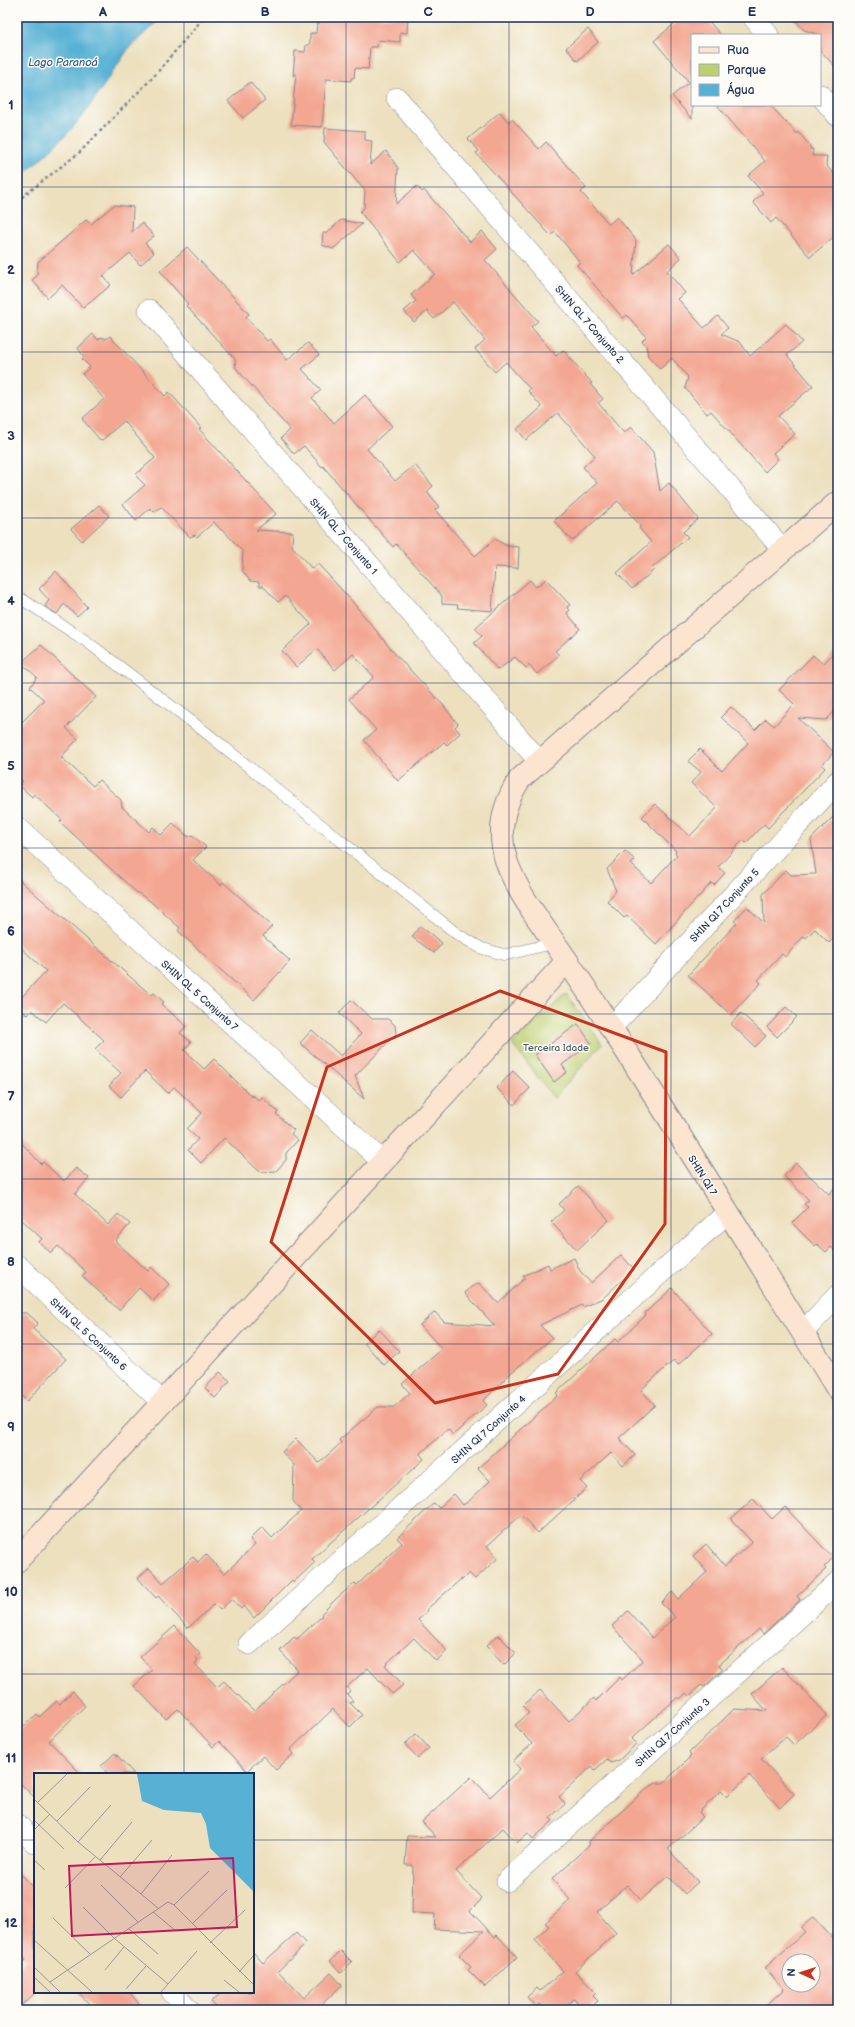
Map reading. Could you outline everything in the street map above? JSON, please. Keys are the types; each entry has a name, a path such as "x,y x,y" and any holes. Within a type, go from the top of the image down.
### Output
{"street":[{"path":"753,17 767,34"},
{"path":"821,96 838,116"},
{"name":"SHIN QL 7 Conjunto 2","path":"397,98 783,550"},
{"name":"SHIN QL 7 Conjunto 1","path":"149,310 539,761"},
{"name":"SHIN QI 7","path":"838,502 539,761 520,779 510,793 502,818 502,844 513,876 554,943 611,1028 838,1390"},
{"name":"SHIN QI 7 Conjunto 5","path":"611,1028 838,782"},
{"name":"SHIN QL 5 Conjunto 7","path":"17,827 383,1162"},
{"path":"17,1561 567,961"},
{"name":"SHIN QI 7 Conjunto 4","path":"249,1644 727,1213"},
{"name":"SHIN QL 5 Conjunto 6","path":"17,1265 162,1402"},
{"path":"803,1332 838,1295"},
{"name":"SHIN QI 7 Conjunto 3","path":"507,1881 838,1582"},
{"path":"17,1824 34,1842"},
{"path":"173,1993 189,2010"}],"lane":[{"path":"17,596 86,641 197,726 457,934 481,948 505,956 554,943"}],"path":[{"path":"17,201 80,152 155,75 204,17"}],"highlighted area":[{"path":"500,991 666,1052 665,1224 558,1374 435,1403 271,1242 327,1067"}],"green space":[{"name":"Terceira Idade","path":"566,994 602,1044 554,1098 512,1044"}],"water":[{"name":"Lago Paranoá","path":"17,17 162,17 129,48 85,113 67,134 17,181"}],"building":[{"path":"408,17 407,33 400,32 400,42 378,40 377,47 370,47 368,69 355,68 354,78 351,78 351,81 326,79 322,127 291,125 296,74 293,76 295,51 305,52 306,45 309,45 310,42 310,33 316,33 317,24 319,24 320,18"},
{"path":"682,17 705,17 720,34 691,34 692,119 672,96 689,82 654,41"},
{"path":"792,17 838,17 838,70 821,51 821,34 804,30"},
{"path":"588,29 598,42 577,61 566,48"},
{"path":"250,82 265,100 243,118 228,101"},
{"path":"718,106 771,106 797,134 798,132 810,146 810,149 813,149 812,156 827,156 826,165 838,179 838,233 810,257 776,218 771,223 753,202 763,193 748,176 765,161"},
{"path":"500,112 508,122 512,119 539,149 546,142 586,188 581,192 609,224 617,217 636,240 633,275 669,244 681,258 667,271 685,293 678,299 704,328 718,316 728,328 721,334 740,342 750,356 786,324 802,342 787,355 813,386 778,416 795,434 773,453 778,459 765,472 711,411 707,414 685,388 688,377 672,358 660,369 648,356 646,345 642,341 646,337 627,315 623,318 577,265 580,262 555,232 551,236 476,153 479,151 468,139"},
{"path":"325,128 365,131 365,140 372,141 370,165 386,151 398,168 396,204 417,186 422,192 424,190 470,242 482,231 497,249 485,260 538,321 531,327 556,356 563,350 592,383 590,384 603,399 598,403 624,433 631,427 653,452 660,491 669,483 698,519 683,532 688,537 652,568 654,570 632,589 617,573 651,542 639,528 641,526 618,501 572,541 554,521 597,483 583,467 595,456 558,413 526,440 517,429 542,407 528,391 530,389 506,362 495,372 475,349 485,340 453,302 434,319 427,311 414,322 404,311 416,301 411,295 435,274 414,250 400,262 360,212 364,208 365,191 324,142"},
{"path":"114,205 133,207 132,232 142,223 154,236 145,243 154,253 140,265 130,253 103,276 111,285 83,308 62,285 48,298 32,280 37,276 38,262 86,220 91,224"},
{"path":"341,220 362,224 333,249 322,245 323,233 327,233"},
{"path":"187,247 249,314 246,317 267,341 270,339 287,360 308,343 319,355 302,369 321,390 312,398 334,423 365,395 392,426 367,449 395,481 415,465 433,486 427,492 439,507 435,510 475,556 495,539 507,546 519,547 518,568 495,567 492,611 457,608 458,605 442,604 442,596 396,544 393,547 304,446 294,454 281,438 290,430 236,368 235,359 186,306 188,304 160,271"},
{"path":"93,334 98,340 101,337 106,339 110,336 165,396 169,392 201,428 199,429 276,514 256,530 293,532 292,546 312,569 318,564 351,600 395,654 443,705 458,724 455,727 460,733 447,745 444,742 398,781 364,740 376,730 349,699 374,677 353,654 335,670 317,649 296,667 282,651 311,624 285,596 278,602 263,586 259,586 259,582 250,581 242,570 243,552 224,531 221,530 214,522 197,537 195,535 190,537 161,507 154,512 150,508 136,521 123,504 145,485 135,475 155,458 124,421 101,441 82,419 104,399 82,374 90,367 82,359 84,357 78,348"},
{"path":"99,505 109,516 82,541 71,529"},
{"path":"56,571 87,607 77,616 64,604 57,614 45,606 49,600 39,589"},
{"path":"546,579 570,605 567,607 570,610 567,613 580,629 555,651 559,655 537,674 529,665 526,668 515,657 498,670 474,643 482,636 475,628 530,580 536,587"},
{"path":"41,645 96,697 66,728 78,739 61,757 93,786 99,780 121,800 122,807 149,832 153,827 161,835 173,823 188,837 192,835 206,847 193,860 221,885 223,882 272,926 263,936 290,961 254,1000 178,931 180,928 150,901 135,891 60,822 62,820 34,794 32,797 19,785 23,781 17,776 17,727 44,700 30,687 37,677 21,663"},
{"path":"838,648 838,708 826,720 798,718 834,752 822,765 825,768 768,828 764,824 746,843 743,840 718,867 725,873 714,885 711,883 656,944 627,916 624,918 607,901 616,891 607,869 625,851 635,860 631,864 651,883 677,855 675,853 676,851 642,817 655,804 690,836 717,808 691,783 701,772 688,761 700,749 722,771 748,743 721,717 731,707 755,730 766,719 774,726 794,704 779,690 813,655 823,664"},
{"path":"838,812 838,934 829,943 815,929 806,938 804,936 785,957 782,954 758,980 761,983 731,1015 688,975 737,923 734,921 747,907 764,923 763,894 786,870 791,875 816,874 811,839"},
{"path":"17,878 151,995 154,993 164,1002 161,1004 186,1026 180,1033 191,1042 184,1050 204,1069 214,1059 252,1097 253,1095 259,1101 262,1097 278,1112 276,1114 294,1130 291,1134 298,1140 286,1153 286,1160 276,1171 260,1172 224,1138 201,1163 188,1150 198,1139 187,1129 202,1113 174,1087 168,1093 145,1071 121,1097 109,1086 121,1073 95,1049 104,1040 63,1003 46,1022 32,1010 27,1015 17,1006 17,1002 46,971 17,944"},
{"path":"420,926 442,943 434,953 412,937"},
{"path":"351,1000 372,1019 388,1019 395,1025 396,1034 355,1076 364,1099 300,1043 312,1030 341,1056 361,1034 339,1013"},
{"path":"786,1007 797,1017 777,1037 767,1027"},
{"path":"741,1013 766,1036 755,1047 731,1024"},
{"path":"578,1024 591,1043 562,1065 567,1072 554,1082 535,1055"},
{"path":"513,1071 530,1088 514,1105 497,1088"},
{"path":"17,1138 41,1164 43,1162 64,1181 76,1168 89,1178 75,1194 108,1225 118,1214 130,1224 115,1241 148,1271 151,1267 169,1284 153,1301 139,1288 119,1310 82,1276 86,1272 58,1246 51,1253 39,1242 42,1239 17,1215"},
{"path":"796,1163 829,1194 838,1184 838,1254 831,1247 826,1252 817,1244 815,1246 792,1223 808,1207 804,1204 809,1200 784,1176"},
{"path":"578,1186 609,1220 577,1250 551,1222 564,1210 559,1204"},
{"path":"621,1255 634,1269 603,1298 583,1307 582,1305 540,1325 552,1338 511,1373 483,1401 487,1405 453,1435 448,1429 420,1454 424,1459 312,1559 315,1562 294,1582 292,1580 254,1618 244,1606 241,1609 232,1599 220,1610 214,1604 188,1628 158,1596 156,1598 138,1578 149,1568 163,1583 193,1557 198,1562 206,1554 224,1574 255,1545 250,1539 262,1527 272,1538 301,1511 293,1501 294,1465 282,1452 296,1439 319,1463 341,1443 339,1440 378,1407 394,1407 410,1393 402,1384 442,1349 420,1325 435,1312 444,1322 495,1326 465,1293 471,1287 479,1283 498,1303 525,1278 523,1276 548,1264 550,1269 574,1258 580,1271 591,1283"},
{"path":"672,1288 712,1334 678,1365 674,1360 641,1390 655,1405 619,1438 635,1455 623,1466 611,1453 580,1481 587,1488 538,1533 521,1515 487,1546 498,1558 475,1579 469,1573 462,1580 461,1579 426,1610 428,1611 418,1620 447,1651 436,1661 414,1638 385,1665 403,1685 392,1694 368,1668 347,1687 350,1691 347,1694 353,1701 350,1703 362,1715 350,1727 333,1709 290,1750 293,1754 276,1770 263,1756 247,1771 219,1741 213,1747 178,1709 166,1719 134,1686 152,1670 140,1657 175,1626 200,1654 196,1658 198,1660 195,1664 217,1687 224,1681 254,1711 298,1670 280,1651 294,1637 297,1639 322,1616 321,1614 337,1598 355,1583 357,1585 402,1543 397,1538 434,1503 439,1508 454,1494 463,1505 469,1501 490,1481 478,1468 558,1395 556,1393 615,1339 618,1342 646,1315 645,1313"},
{"path":"17,1313 27,1313 38,1323 33,1329 66,1359 27,1401 17,1392"},
{"path":"379,1329 399,1351 384,1365 364,1343"},
{"path":"220,1372 230,1381 215,1398 205,1388"},
{"path":"753,1499 772,1519 785,1507 833,1558 824,1567 826,1569 797,1596 800,1600 763,1634 759,1629 719,1665 723,1669 704,1687 701,1685 689,1696 686,1693 680,1699 678,1697 631,1739 636,1744 619,1760 611,1763 607,1759 595,1770 592,1766 559,1797 565,1804 550,1818 553,1821 533,1839 528,1833 517,1843 503,1828 456,1871 482,1899 470,1911 495,1937 497,1935 517,1957 485,1987 468,1970 471,1967 459,1955 484,1931 434,1929 435,1914 412,1913 413,1865 405,1865 407,1836 436,1837 422,1822 471,1777 490,1797 520,1769 513,1761 532,1744 515,1725 529,1713 523,1706 540,1690 569,1721 594,1698 596,1701 620,1677 622,1680 643,1660 612,1626 628,1611 652,1638 675,1617 661,1603 672,1592 678,1599 707,1572 693,1556 706,1544 725,1566 752,1542 731,1519"},
{"path":"498,1635 516,1653 504,1665 486,1646"},
{"path":"782,1667 827,1715 794,1745 786,1737 761,1759 794,1794 780,1808 749,1775 727,1797 721,1791 699,1812 703,1817 668,1849 698,1882 685,1894 668,1876 641,1900 627,1885 597,1912 616,1933 575,1971 596,1993 593,1996 598,2001 587,2010 584,2010 574,1999 562,2010 545,2010 539,2004 536,2007 527,1997 537,1988 540,1991 563,1971 535,1940 549,1926 545,1923 570,1900 552,1879 590,1844 588,1842 647,1788 656,1783 663,1783 674,1773 691,1756 689,1753 734,1709 767,1711 752,1694"},
{"path":"73,1691 85,1706 49,1741 80,1773 34,1773 34,1797 17,1780 17,1732 37,1714 39,1717 57,1701 60,1704"},
{"path":"416,1734 429,1748 418,1758 405,1744"},
{"path":"115,1753 133,1773 107,1773 101,1766"},
{"path":"17,1870 34,1888 35,1993 17,2010 17,1968 26,1960 17,1951"},
{"path":"813,1917 838,1944 838,2010 761,2010 781,1992 781,1993 821,1993 821,1953 782,1953 805,1932 801,1928"},
{"path":"296,1933 306,1944 278,1971 304,1998 331,1973 342,1985 316,2010 219,2010 211,2002 221,1993 254,1993 254,1953 263,1963"},
{"path":"341,1951 352,1962 341,1973 330,1961"},
{"path":"781,1954 781,1986 765,1968"},
{"path":"79,1993 130,1993 144,2010 95,2010"}]}
